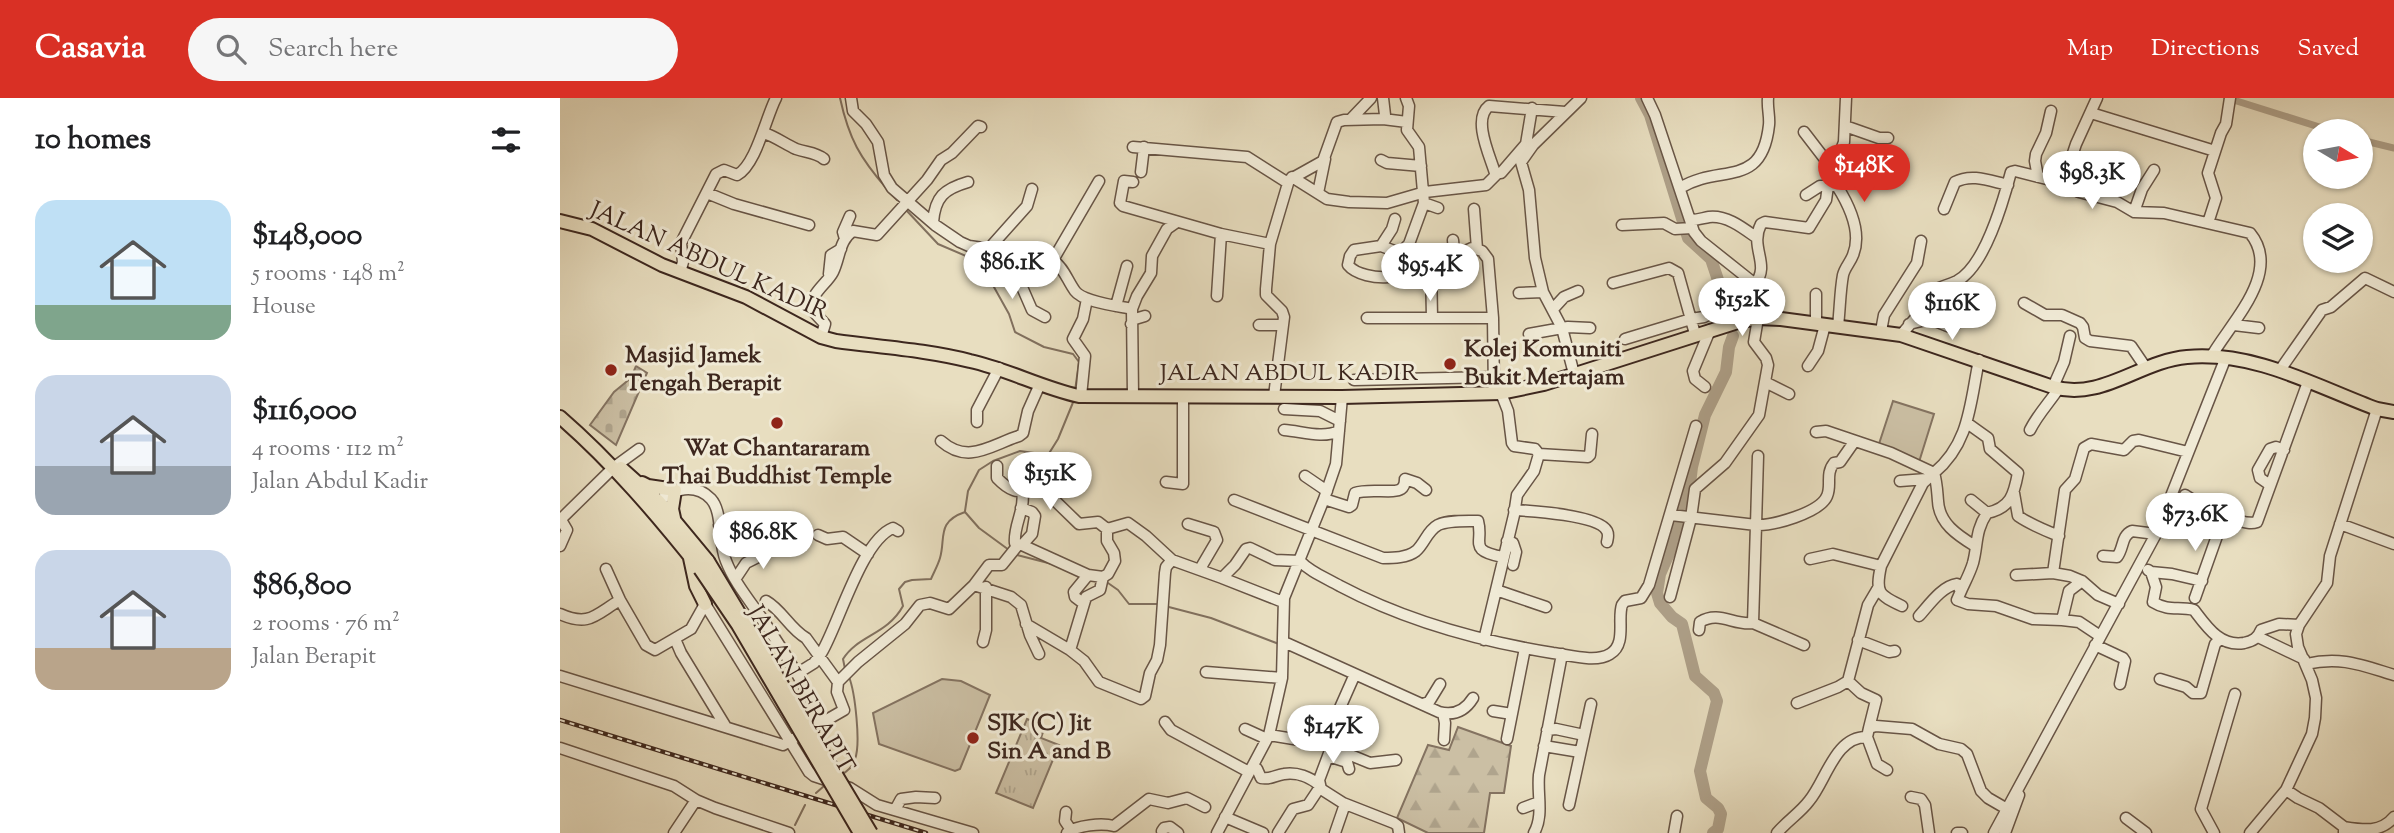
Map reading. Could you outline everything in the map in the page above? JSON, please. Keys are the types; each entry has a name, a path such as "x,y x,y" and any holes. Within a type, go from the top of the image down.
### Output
{"main road":[{"name":"JALAN ABDUL KADIR","path":"560,221 593,229 680,272 746,297 821,337 967,360 1077,395 1342,397 1516,391 1695,334 1758,318 1881,331 1905,329 2056,388 2083,390 2100,387 2162,362 2186,357 2226,357 2280,370 2377,409 2394,412"},
{"name":"JALAN BERAPIT","path":"560,417 612,464 690,556 704,565 859,833"},
{"path":"612,464 648,486 675,490 672,509 675,520"},
{"path":"633,478 675,520 871,833"},
{"path":"659,502 657,509 660,520"},
{"path":"690,556 690,567 705,604"}],"street":[{"path":"680,272 683,262 681,243 707,192 720,171 740,175 764,133 776,98"},
{"path":"851,98 853,111 866,124 877,142 884,175 892,188 933,222 969,246 990,249 1006,260 1032,310 1045,317"},
{"path":"1350,120 1371,98"},
{"path":"1383,98 1383,119"},
{"path":"1400,253 1381,246 1354,250 1348,265 1358,272 1385,278 1390,274 1395,258 1400,253 1409,244 1423,198 1419,147 1407,130 1409,106 1406,98"},
{"path":"1141,172 1138,147 1247,157 1326,199 1336,201 1387,203 1423,198 1486,185 1529,145 1560,111 1581,98"},
{"path":"1647,98 1656,115 1680,188 1689,226 1700,241 1755,284"},
{"path":"1680,188 1695,179 1747,169 1755,164 1763,149 1769,124 1768,98"},
{"path":"1222,578 1247,548 1275,560 1300,561 1306,568 1353,593 1446,630 1562,654 1601,658 1616,650 1621,631 1620,608 1625,601 1641,598 1645,594 1698,485 1725,463 1759,415 1768,362 1754,342 1758,318 1755,284 1762,267 1756,247 1757,238 1761,224 1765,222 1809,228 1826,200 1828,186 1844,142 1846,98"},
{"path":"2063,183 2096,98"},
{"path":"2208,223 2217,198 2208,173 2226,124 2230,102"},
{"path":"1497,174 1483,137 1482,117 1485,108 1489,106 1560,111"},
{"path":"1532,108 1529,145 1521,162 1529,190 1535,258 1543,292 1562,328 1574,374"},
{"path":"2038,177 2036,154 2046,133 2051,111"},
{"path":"2091,113 2215,151"},
{"path":"1318,193 1335,125 1343,120 1383,119 1406,122"},
{"path":"821,337 825,324 810,304 828,280 831,255 853,231 877,235 941,160 952,153 978,126 981,127"},
{"path":"1845,126 1879,138 1888,138"},
{"path":"1804,132 1835,168 1876,178"},
{"path":"764,133 777,137 793,148 817,154 824,159"},
{"path":"1274,396 1283,311 1266,295 1270,244 1290,180 1325,159"},
{"path":"1381,160 1421,166"},
{"path":"2134,212 2142,189 2154,170"},
{"path":"1905,329 1919,314 1931,290 1960,280 1979,257 1993,232 2013,171 2063,183 2079,192 2117,202 2134,212 2164,213 2250,233 2259,244 2256,285 2234,325 2224,334 2211,357"},
{"path":"1944,209 1955,182 1964,178 1972,177 2008,185"},
{"path":"1052,260 1099,181"},
{"path":"1133,182 1124,181 1120,203 1177,222 1270,244"},
{"path":"933,222 935,205 944,192 968,182"},
{"path":"1807,195 1820,186 1837,186 1850,211 1855,234 1853,256 1844,268 1818,351 1808,366"},
{"path":"990,249 1027,206 1032,189"},
{"path":"707,192 734,204 809,225"},
{"path":"1423,198 1438,208"},
{"path":"1474,209 1477,249"},
{"path":"843,244 843,232 850,216"},
{"path":"1622,225 1664,223 1675,229 1713,217 1739,225 1757,238"},
{"path":"1381,246 1395,219"},
{"path":"1133,396 1132,309 1151,273 1152,256 1167,229 1177,222"},
{"path":"1217,296 1221,234"},
{"path":"1453,240 1457,254 1472,248 1488,259 1494,377 1498,393 1508,411 1514,446 1535,449 1539,454 1588,457 1592,434"},
{"path":"1881,331 1884,315 1917,263 1920,241"},
{"path":"1006,260 1052,260 1065,273 1078,295 1132,309"},
{"path":"1116,306 1127,265"},
{"path":"1431,267 1432,318"},
{"path":"1613,283 1672,269 1678,273 1695,334"},
{"path":"2280,370 2322,310 2331,307 2365,278 2394,292"},
{"path":"1553,309 1564,297 1578,291"},
{"path":"1519,293 1543,292"},
{"path":"1816,294 1826,325"},
{"path":"1077,395 1085,356 1073,339 1083,319 1087,299"},
{"path":"1905,329 1930,319 1950,327 1955,325 1963,303 1970,299 1981,301"},
{"path":"2024,303 2045,315 2063,315 2080,323 2085,338 2090,341 2131,346 2146,368"},
{"path":"1625,339 1712,313"},
{"path":"1131,324 1135,319 1145,317"},
{"path":"1367,318 1493,318"},
{"path":"1259,325 1283,325"},
{"path":"2234,325 2259,327"},
{"path":"1529,334 1562,328 1590,328"},
{"path":"1705,387 1695,379 1693,371 1710,330"},
{"path":"2030,430 2039,413 2050,402 2056,388 2070,336"},
{"path":"1994,833 2156,534 2226,357"},
{"path":"1797,703 1848,681 1868,605 1878,588 1881,566 1930,476 1946,463 1959,445 1967,423 1979,360"},
{"path":"977,422 977,410 999,368"},
{"path":"1354,380 1494,377"},
{"path":"1765,382 1789,394"},
{"path":"2223,519 2228,517 2251,524 2257,522 2308,382"},
{"path":"941,441 946,446 964,453 988,448 1019,436 1023,433 1028,411 1040,384"},
{"path":"1166,482 1183,484 1183,396"},
{"path":"1217,833 1268,737 1282,678 1283,602 1336,464 1342,397"},
{"path":"1284,409 1320,411 1339,426"},
{"path":"2250,833 2286,790 2312,734 2316,698 2298,647 2297,634 2299,625 2326,583 2330,556 2377,409"},
{"path":"1967,423 1988,438 1990,449 2018,473 2008,504 1987,513 1976,535 1974,559 1957,600 1963,604 1996,606 2033,619 2079,622 2125,661 2120,684"},
{"path":"1284,430 1332,435 1339,426"},
{"path":"1670,597 1696,426"},
{"path":"1816,432 1826,431 1891,453 1930,476 1938,486 1938,503 1945,524 1975,546"},
{"path":"2053,573 2066,490 2075,479 2087,444 2124,450 2133,441 2139,440 2188,452"},
{"path":"1681,516 1768,526 1791,520 1825,499 1828,494 1830,467 1834,463 1840,463 1854,442"},
{"path":"2270,485 2260,478 2258,470 2270,449 2276,447 2284,450"},
{"path":"560,546 567,530 561,518 612,464 639,449"},
{"path":"1484,640 1517,495 1534,471 1539,454"},
{"path":"1754,623 1759,456"},
{"path":"997,466 997,478 1006,487 1022,492 1045,491 1079,524 1098,522 1107,528 1128,523 1172,560 1283,602"},
{"path":"1305,476 1325,495 1349,506 1352,505 1355,493 1367,490 1399,490 1404,487 1405,479 1426,490"},
{"path":"1900,481 1930,476"},
{"path":"659,502 675,490 692,489 707,495 714,504 722,551 736,579 798,673 823,721"},
{"path":"1016,549 1014,538 1024,499 1022,492"},
{"path":"2014,492 2018,516 2059,536"},
{"path":"2169,502 2181,502 2185,495 2223,519"},
{"path":"1234,500 1376,557 1392,558 1417,550 1427,533 1444,523 1478,521 1478,544 1483,550 1503,557"},
{"path":"1971,500 1987,513"},
{"path":"560,676 726,726 779,745 844,710 837,692 844,676 905,624 920,605 930,603 949,609 989,565 1002,565 1032,534 1035,516 1032,512 1021,509"},
{"path":"1514,510 1558,514 1598,523 1606,529 1607,542"},
{"path":"2195,598 2223,519"},
{"path":"719,525 744,529 755,520"},
{"path":"1188,524 1214,532 1217,540 1200,569"},
{"path":"2340,524 2394,544"},
{"path":"798,673 819,658 868,554 882,535 893,528 898,531"},
{"path":"1070,650 1086,597 1100,590 1104,577 1115,561 1107,541 1107,528"},
{"path":"2103,556 2117,557 2125,537 2132,531 2156,534"},
{"path":"818,535 828,539 843,537 868,554"},
{"path":"1507,541 1513,543 1516,548 1513,565"},
{"path":"736,579 746,563 779,542 786,544"},
{"path":"1016,549 1088,575 1104,577"},
{"path":"1810,559 1833,554 1881,566"},
{"path":"1026,624 1070,650 1084,661 1100,682 1141,699 1145,696 1150,673 1157,660 1162,626 1164,573 1172,560"},
{"path":"2140,563 2151,572 2156,587 2152,602 2179,611 2187,608 2194,610 2220,639 2236,644 2250,642 2258,637 2262,629 2279,624 2299,625"},
{"path":"606,569 646,645 655,650 691,629 705,604 814,776 850,788 877,805 973,833"},
{"path":"2151,572 2202,581"},
{"path":"2016,575 2053,573 2070,576 2082,581 2098,595 2119,604"},
{"path":"1083,603 1075,597 1074,592 1088,575"},
{"path":"2062,620 2069,591 2082,581"},
{"path":"974,584 1016,600 1021,605 1026,624 1040,654"},
{"path":"1919,616 1952,584 1957,584 1961,591"},
{"path":"983,642 986,629 986,587"},
{"path":"1878,588 1882,596 1902,606"},
{"path":"1496,590 1546,607"},
{"path":"560,614 576,621 588,620 620,600"},
{"path":"766,601 778,608 799,634 806,638 819,658 844,676"},
{"path":"1699,630 1700,622 1719,616 1744,625 1754,623 1804,645"},
{"path":"2258,637 2305,662 2339,660 2366,665 2394,675"},
{"path":"675,639 726,726"},
{"path":"2160,679 2186,687 2193,694 2201,693 2215,643 2220,639"},
{"path":"1858,640 1889,652 1895,651"},
{"path":"1284,642 1448,715 1463,710 1473,698"},
{"path":"1507,739 1525,648"},
{"path":"1534,833 1540,814 1537,792 1539,775 1562,654"},
{"path":"1206,672 1282,678"},
{"path":"1278,833 1293,809 1308,805 1319,786 1328,749 1355,674"},
{"path":"1848,681 1861,693 1876,700 1868,733 1877,764 1887,770"},
{"path":"1423,704 1429,702 1440,684"},
{"path":"2214,833 2201,809 2235,694"},
{"path":"1569,805 1591,704"},
{"path":"1493,711 1512,714"},
{"path":"1443,713 1444,740"},
{"path":"1165,722 1171,730 1250,769 1257,769 1261,778 1287,773 1305,776 1328,795 1345,804 1398,825 1399,833"},
{"path":"1777,833 1810,801 1843,746 1876,726 1912,729 1939,744 1961,749 1967,754 1981,791 1987,798 2007,809"},
{"path":"1245,729 1268,737 1328,749 1370,763 1396,760"},
{"path":"1547,730 1584,734"},
{"path":"1544,746 1580,752"},
{"path":"560,748 674,786 696,800 789,833"},
{"path":"1328,749 1347,762 1349,769"},
{"path":"2005,833 2022,784"},
{"path":"2286,790 2319,807 2344,830 2381,830 2394,817"},
{"path":"1911,797 1921,799 1925,805 1929,833"},
{"path":"895,810 901,799 935,798"},
{"path":"1066,812 1065,821 1069,831 1101,823 1114,826 1149,799 1168,803 1187,798 1205,807"},
{"path":"674,833 696,800"},
{"path":"1523,808 1539,802"},
{"path":"1335,833 1345,804"},
{"path":"1674,833 1677,816"},
{"path":"1225,817 1263,833"},
{"path":"2126,818 2146,833"},
{"path":"1162,831 1170,827 1178,833"}],"green space":[{"path":"636,366 647,373 616,445 590,425 614,392 631,378"},
{"path":"1893,401 1934,414 1919,462 1877,450"},
{"path":"942,679 961,681 990,695 960,769 955,771 879,744 873,713"},
{"path":"1027,719 1045,726 1041,738 1059,745 1033,808 996,793"},
{"path":"1458,727 1511,746 1504,793 1490,793 1484,833 1428,833 1397,818 1428,745 1449,750"}],"waterway":[{"path":"840,98 847,125 857,147 887,189"},
{"path":"1641,98 1650,115 1688,238 1711,259 1730,316"},
{"path":"2227,98 2303,122"},
{"path":"2373,143 2394,148"},
{"path":"890,193 897,200"},
{"path":"907,211 938,244 980,262 1009,314 1015,332 1044,347 1073,354 1079,362 1075,391"},
{"path":"1713,833 1718,829 1721,814 1706,798 1700,771 1717,701 1714,693 1695,676 1682,624 1660,603 1657,593 1660,574 1677,535 1677,521 1689,492 1692,467 1705,415 1726,372 1733,336"},
{"path":"965,511 968,491 979,470 993,461 1020,451 1048,455 1058,439 1074,400"},
{"path":"845,669 843,659 849,651 889,623 903,606 899,589 905,582 931,579 942,551 944,531 956,516 965,512 979,528 1009,550"},
{"path":"1017,555 1056,565"},
{"path":"1108,583 1118,590 1129,604 1160,604"},
{"path":"1165,606 1211,618 1279,644"},
{"path":"841,775 852,767 857,752 856,718 849,677"},
{"path":"816,793 824,786"},
{"path":"795,825 805,805"}],"railway":[{"path":"560,720 926,833"}],"place":[{"name":"Kolej Komuniti Bukit Mertajam","path":"1450,364"},
{"name":"Masjid Jamek Tengah Berapit","path":"611,370"},
{"name":"Wat Chantararam Thai Buddhist Temple","path":"777,423"},
{"name":"SJK (C) Jit Sin A and B","path":"973,738"}]}
